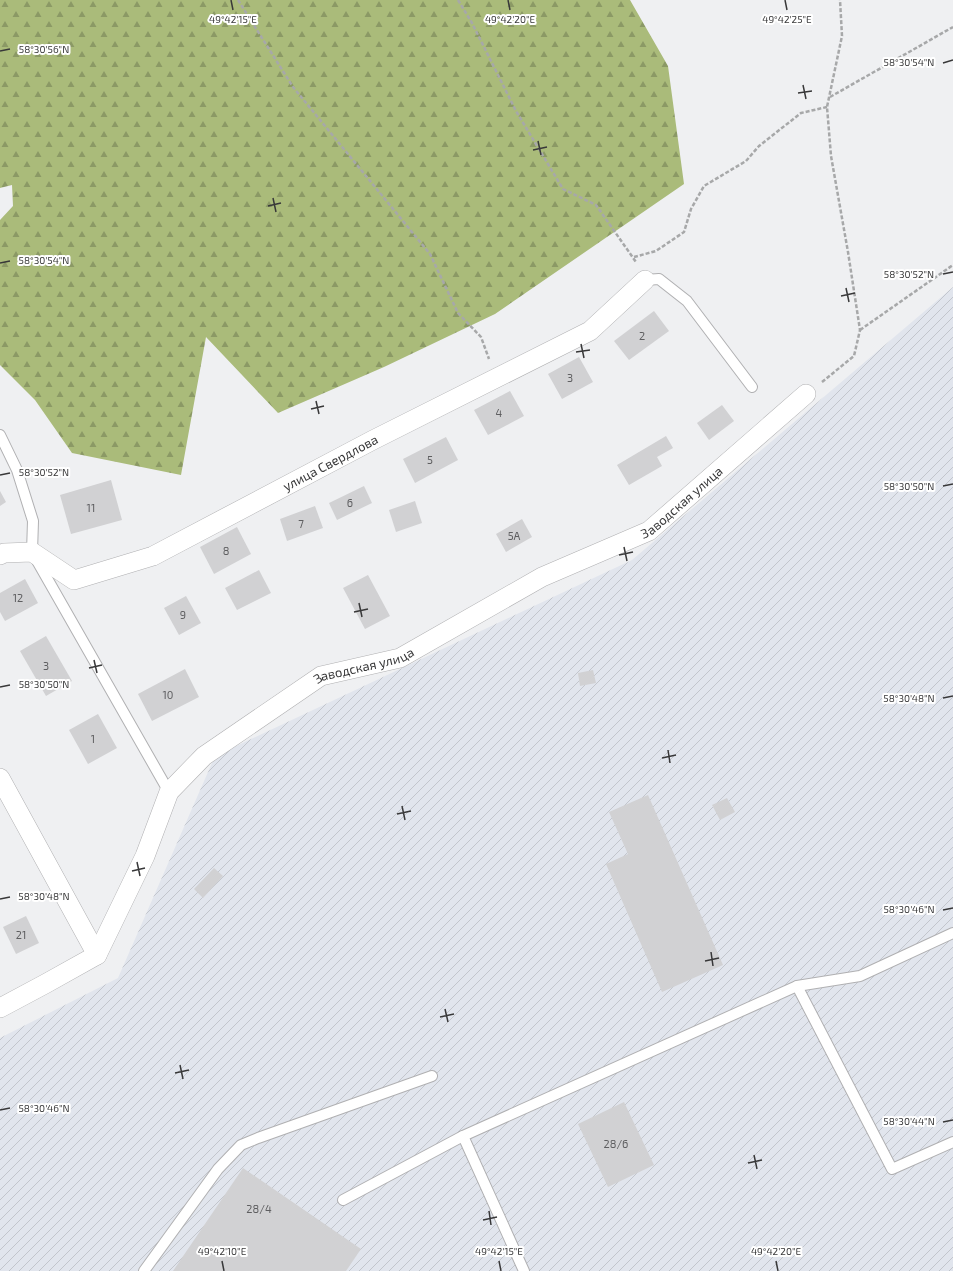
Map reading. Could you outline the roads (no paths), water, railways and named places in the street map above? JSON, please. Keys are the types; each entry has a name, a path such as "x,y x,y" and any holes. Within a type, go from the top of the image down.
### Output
{"street":[{"name":"улица Свердлова","path":"32,552 74,580 153,556 373,440 590,331 645,280"},
{"name":"Заводская улица","path":"97,956 145,856 169,792 204,756 321,676 400,658 542,577 649,531 806,394"},
{"path":"0,555 4,553 32,552"},
{"path":"0,778 97,956 0,1008"}],"lane":[{"path":"645,280 659,279 687,301 752,387"},
{"path":"0,435 17,470 32,521 32,552 169,792"},
{"path":"343,1200 463,1136 797,986 860,976 953,933"},
{"path":"797,986 892,1169 953,1142"},
{"path":"144,1271 218,1169 241,1145 432,1076"},
{"path":"463,1136 524,1271"}]}
